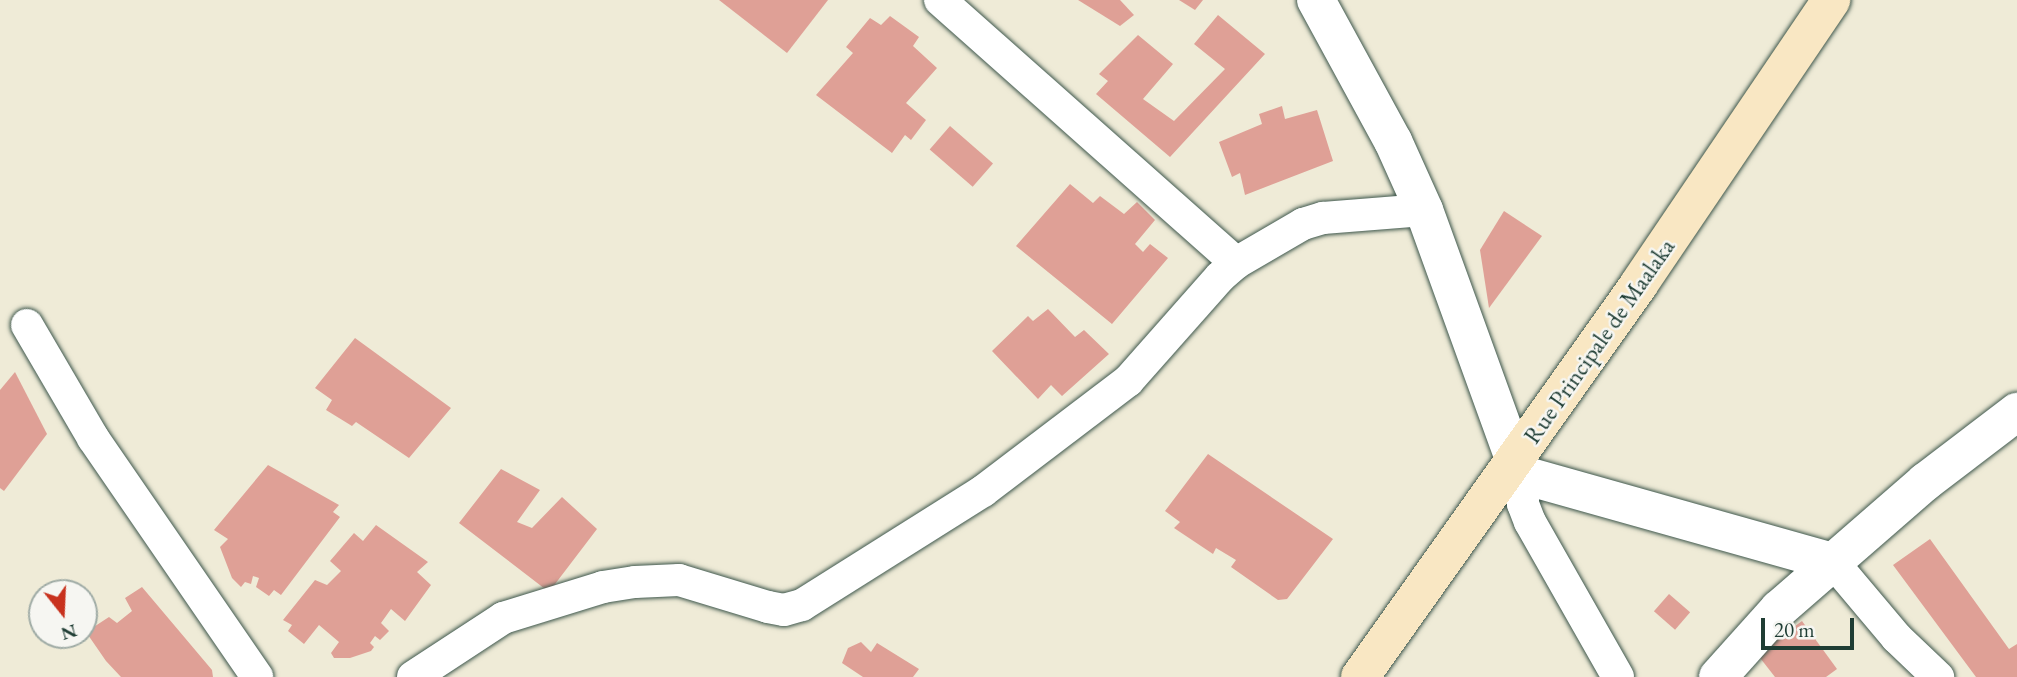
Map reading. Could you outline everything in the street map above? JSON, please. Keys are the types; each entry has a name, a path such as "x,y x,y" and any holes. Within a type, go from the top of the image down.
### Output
{"main road":[{"name":"Rue Principale de Maalaka","path":"1360,677 1519,468 1831,0"}],"street":[{"path":"940,0 1237,263"},
{"path":"1316,0 1393,141 1424,210 1519,468 1522,494 1530,522 1618,677"},
{"path":"413,677 503,618 603,587 679,580 768,607 784,610 802,606 982,491 1128,381 1220,277 1237,263 1303,224 1323,218 1424,210"},
{"path":"27,325 100,448 257,677"},
{"path":"1718,677 1779,609 1925,482 2017,412"},
{"path":"1519,468 1833,562 1897,638 1938,677"}],"building":[{"path":"719,0 828,0 787,53"},
{"path":"1078,0 1120,0 1134,15 1120,26"},
{"path":"1179,0 1203,0 1195,10"},
{"path":"1218,15 1265,54 1170,157 1096,94 1108,81 1099,74 1138,35 1173,64 1143,99 1174,121 1225,69 1194,44"},
{"path":"890,16 919,37 913,46 937,68 906,103 926,120 911,140 905,135 892,153 816,95 853,53 846,47 870,18 881,25"},
{"path":"1282,106 1285,119 1317,110 1333,161 1245,195 1240,173 1232,177 1219,142 1262,124 1259,114"},
{"path":"950,126 993,163 973,187 930,149"},
{"path":"1070,184 1093,203 1100,196 1124,214 1137,202 1155,220 1135,244 1143,252 1150,244 1168,258 1112,324 1016,246"},
{"path":"1504,211 1542,236 1489,308 1480,250"},
{"path":"1048,309 1075,337 1084,330 1109,354 1062,396 1051,385 1038,399 992,351 1028,316 1033,321"},
{"path":"355,338 451,408 409,458 356,422 352,426 326,410 332,400 315,388"},
{"path":"15,372 47,434 4,491 0,488 0,390"},
{"path":"1208,454 1333,539 1287,599 1278,600 1231,567 1236,560 1216,548 1213,554 1174,528 1180,522 1165,511"},
{"path":"268,465 339,505 333,512 340,517 281,595 274,590 269,596 256,587 259,578 253,576 251,584 245,582 241,587 232,578 220,547 228,539 214,530"},
{"path":"501,469 540,490 517,522 532,528 562,497 597,529 549,592 459,523"},
{"path":"376,525 428,562 417,572 431,585 405,621 391,609 381,623 389,631 380,640 375,636 370,643 374,647 371,651 350,658 334,658 331,653 339,642 319,625 304,644 288,631 292,625 283,620 315,580 327,585 341,571 330,561 354,533 363,541"},
{"path":"1930,539 2009,649 2017,644 2017,677 1976,677 1893,565"},
{"path":"142,587 212,670 213,677 121,677 98,649 98,624 109,617 117,623 132,611 125,598"},
{"path":"1669,594 1690,612 1675,630 1654,611"},
{"path":"1802,621 1837,669 1826,677 1775,677 1757,654"},
{"path":"861,642 871,652 877,643 919,669 913,677 863,677 842,663 848,648"}]}
